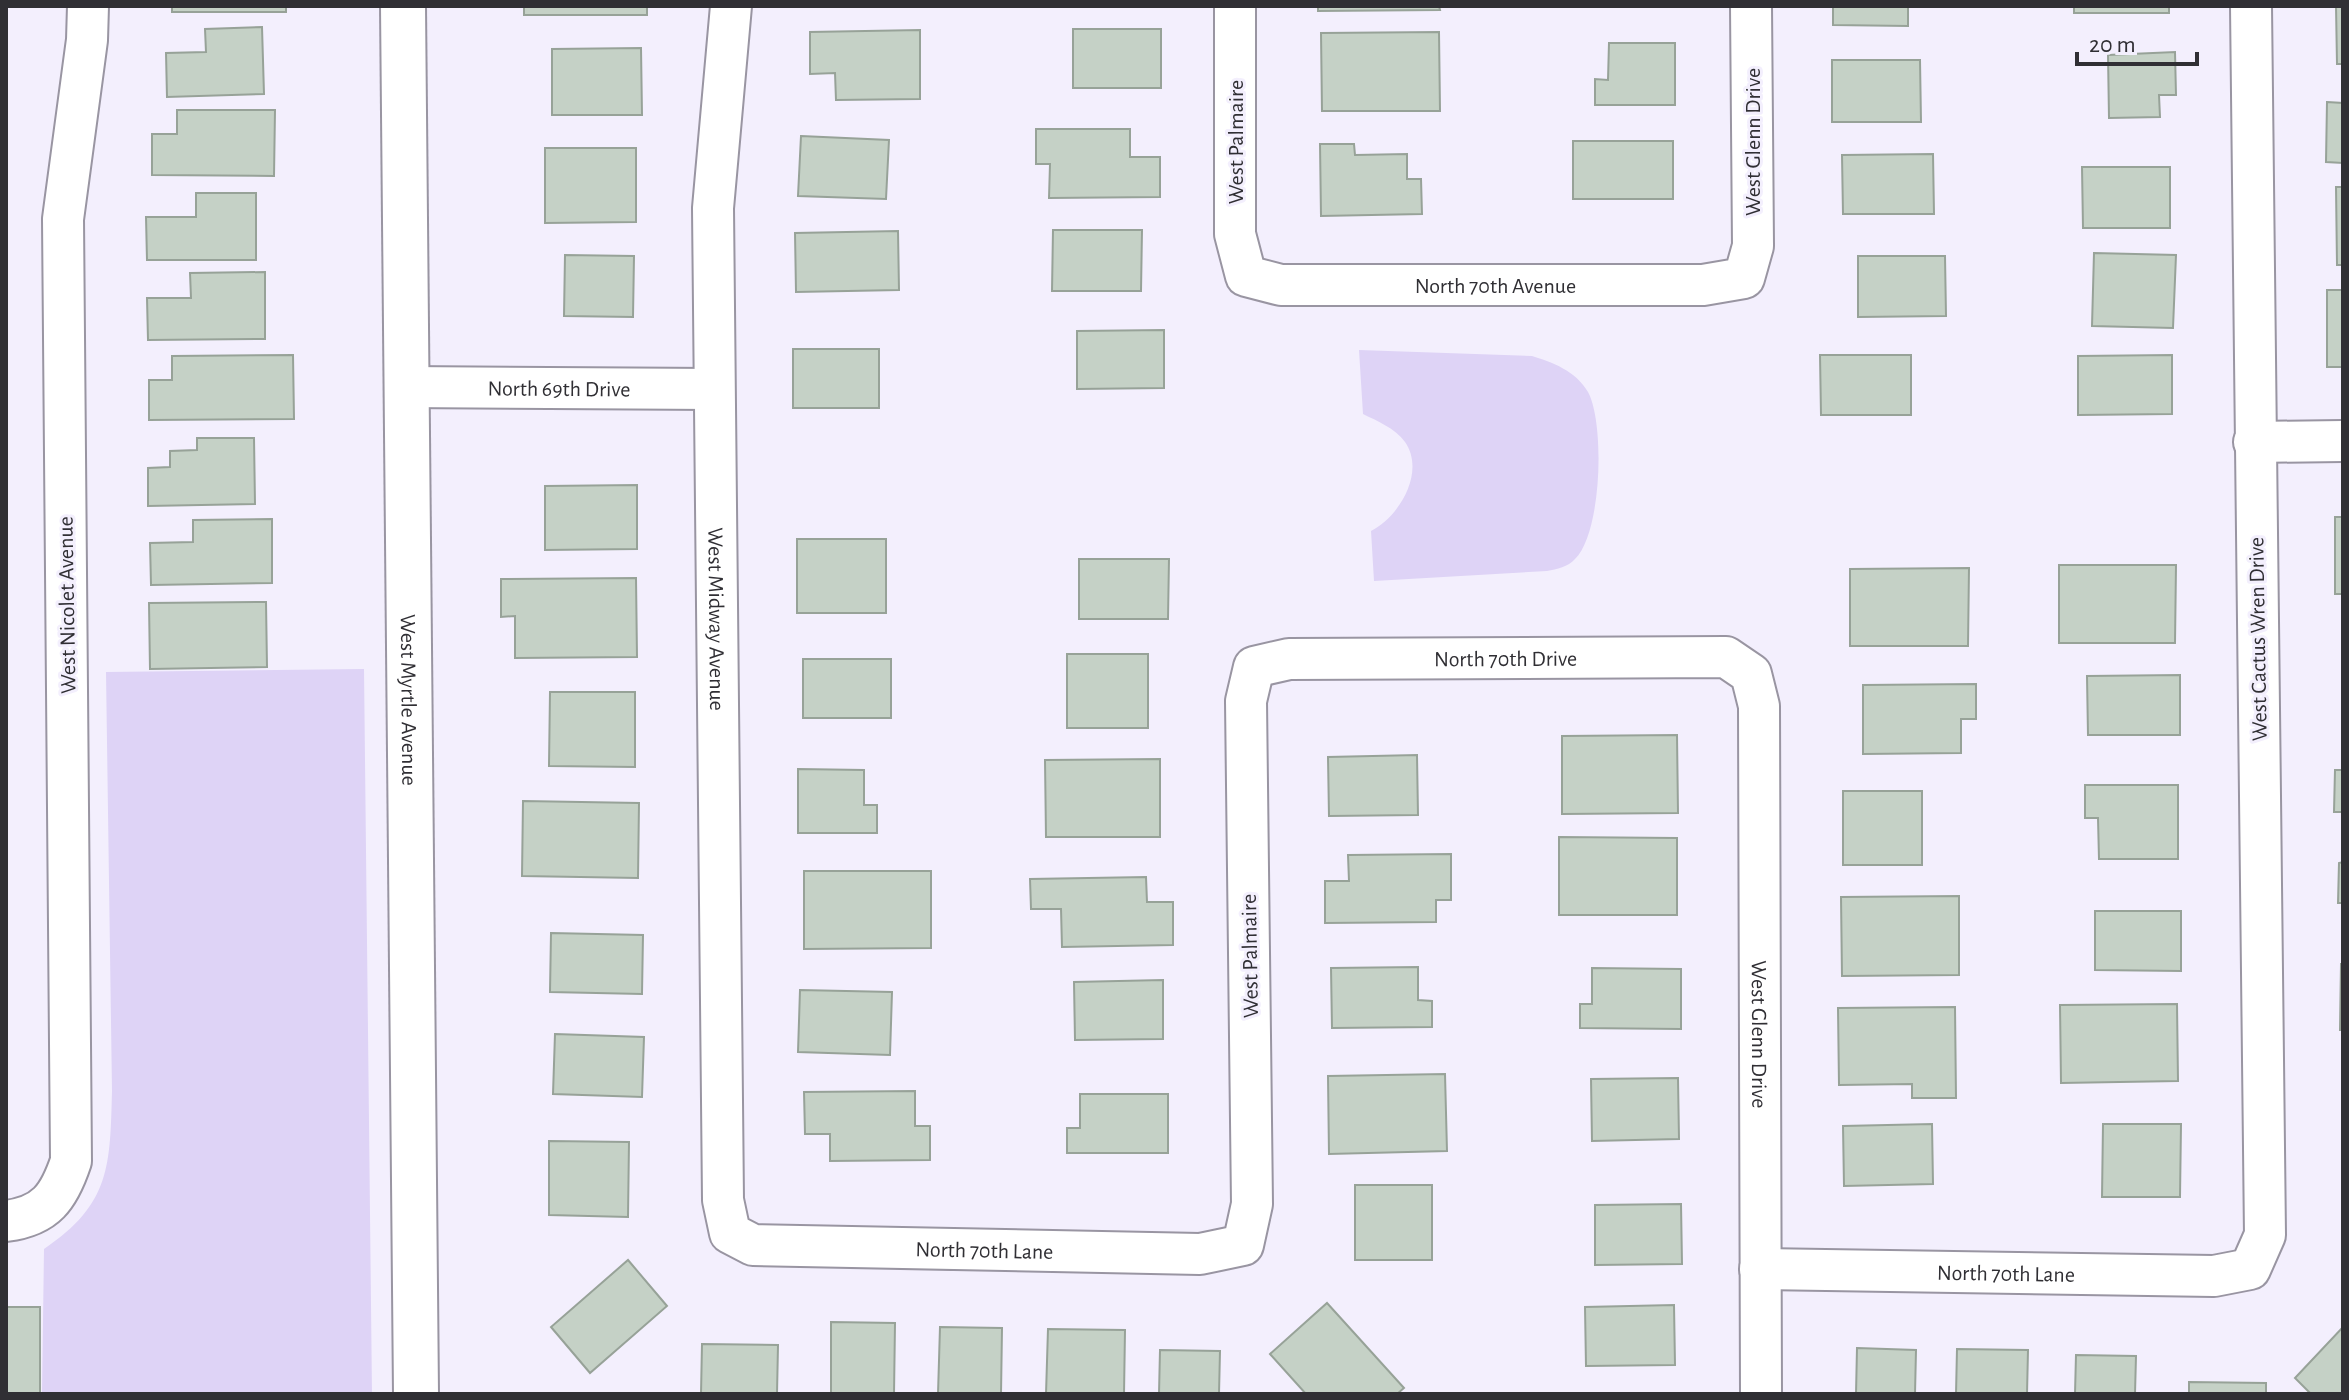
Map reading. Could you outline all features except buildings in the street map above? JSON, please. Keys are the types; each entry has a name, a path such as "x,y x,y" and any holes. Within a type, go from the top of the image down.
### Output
{"street":[{"name":"West Nicolet Avenue","path":"6,1221 22,1219 53,1202 71,1161 63,219 87,40 88,6"},
{"name":"West Myrtle Avenue","path":"403,6 416,1394"},
{"name":"West Midway Avenue","path":"730,1233 723,1200 713,208 731,6"},
{"name":"West Palmaire","path":"1235,6 1235,234 1246,276"},
{"name":"West Glenn Drive","path":"1744,278 1753,246 1751,6"},
{"name":"West Cactus Wren Drive","path":"2250,1269 2265,1235 2251,6"},
{"name":"North 70th Avenue","path":"1246,276 1281,285 1703,285 1744,278"},
{"name":"North 69th Drive","path":"405,387 714,389"},
{"path":"2254,442 2343,441"},
{"name":"North 70th Drive","path":"1254,667 1289,659 1726,657 1751,674"},
{"name":"West Palmaire","path":"1243,1245 1252,1204 1246,701 1254,667"},
{"name":"West Glenn Drive","path":"1751,674 1759,706 1761,1394"},
{"name":"North 70th Lane","path":"730,1233 753,1245 769,1246 1200,1254 1243,1245"},
{"name":"North 70th Lane","path":"1760,1269 2214,1276 2250,1269"}],"shaded area":[{"path":"1359,350 1532,356 1555,364 1577,378 1588,392 1593,407 1597,428 1598,477 1591,526 1584,546 1575,559 1566,566 1547,571 1374,581 1371,531 1400,505 1411,480 1412,467 1411,454 1401,437 1386,425 1363,414"},
{"path":"364,669 372,1394 42,1394 44,1249 83,1216 94,1199 102,1181 110,1141 112,1091 106,672"}]}
